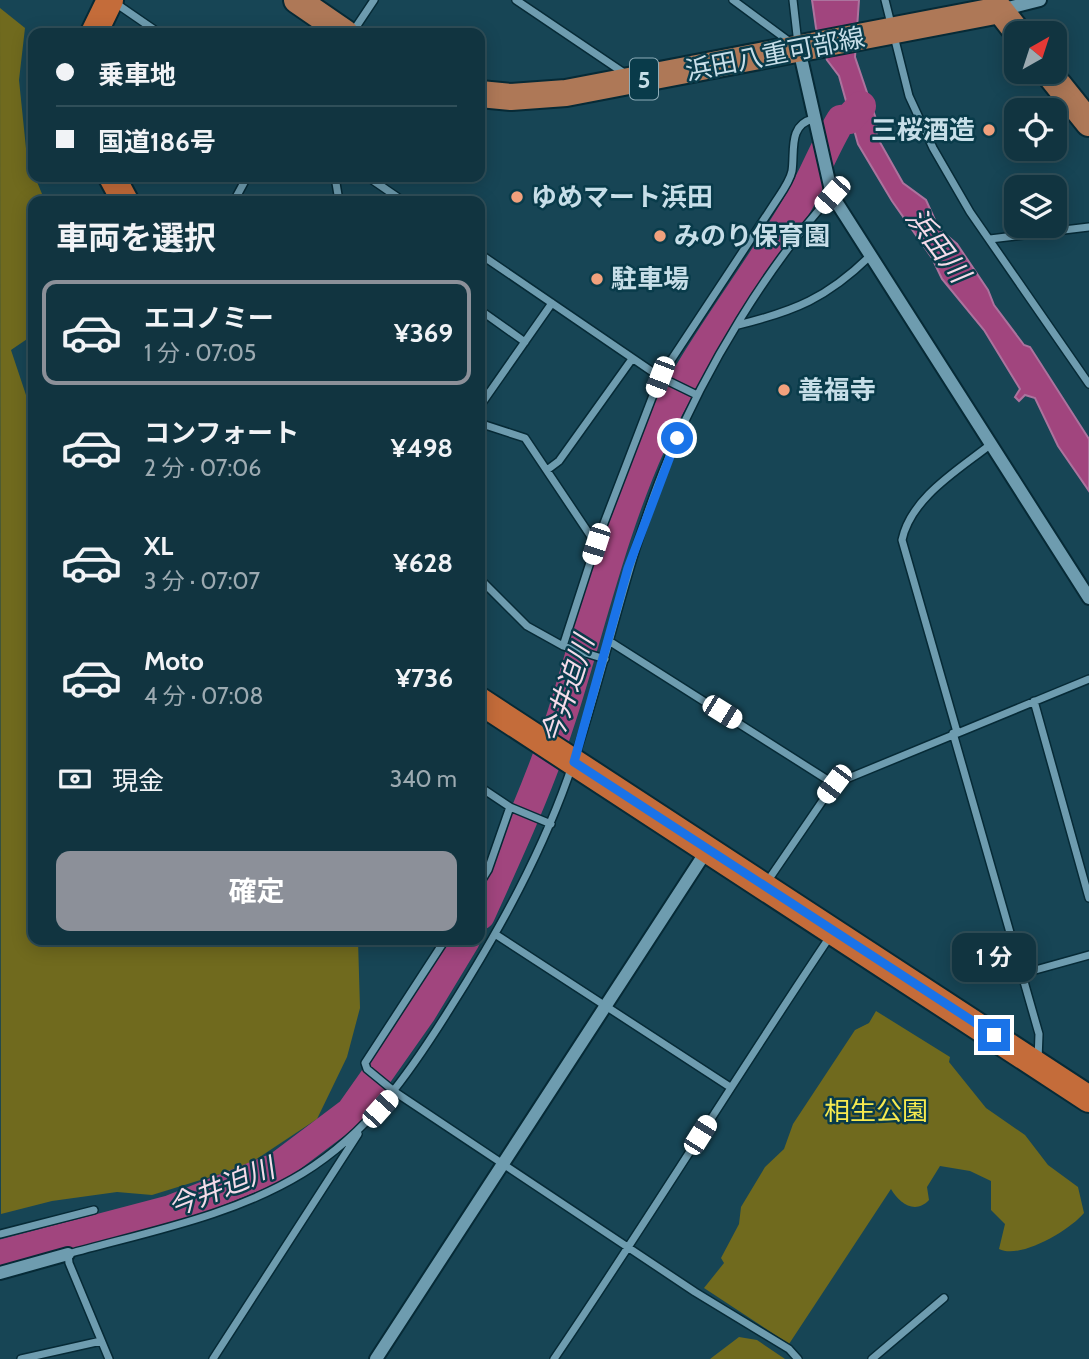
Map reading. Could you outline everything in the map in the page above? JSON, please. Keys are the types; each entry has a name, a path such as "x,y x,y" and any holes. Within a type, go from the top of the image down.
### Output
{"highway":[{"path":"97,28 111,0"},
{"path":"485,704 1038,1063 1089,1099"}],"main road":[{"path":"297,0 338,28"},
{"path":"1000,5 1010,21"},
{"name":"浜田八重可部線","path":"485,94 543,96 636,81 889,32 1000,5"},
{"path":"1058,84 1089,123"}],"street":[{"path":"111,0 152,28"},
{"path":"355,28 374,0"},
{"path":"516,0 636,81"},
{"path":"733,0 803,48"},
{"path":"793,0 813,119 832,195 1089,598"},
{"path":"885,0 889,32 917,116 959,192 1089,384"},
{"path":"1000,5 1040,0"},
{"path":"566,647 596,544 663,379 776,201 792,170 797,130 804,121 813,119"},
{"path":"375,182 396,196"},
{"path":"212,1359 360,1130 395,1092 495,933 551,824 569,758 609,641 628,568 667,460 695,394 811,218 832,195"},
{"path":"990,239 1089,227"},
{"path":"738,325 802,306 828,293 870,256"},
{"path":"485,257 632,359 663,379 695,394"},
{"path":"485,399 552,303"},
{"path":"485,314 524,342"},
{"path":"547,470 559,461 632,359"},
{"path":"485,424 525,438 596,544"},
{"path":"991,444 927,497 911,519 902,540 1039,1034 1038,1063"},
{"path":"485,584 527,626 566,647 601,658"},
{"path":"609,641 834,784"},
{"path":"765,885 834,784 1089,679"},
{"path":"1034,701 1089,898"},
{"path":"485,791 513,808 551,824"},
{"path":"485,875 513,808"},
{"path":"376,1359 707,850"},
{"path":"554,1359 834,931"},
{"path":"495,933 730,1087"},
{"path":"442,945 365,1063 367,1069 386,1086 629,1248 789,1349 798,1359"},
{"path":"1021,974 1089,955"},
{"path":"0,1273 253,1199 308,1170 360,1130"},
{"path":"0,1234 94,1210"},
{"path":"68,1254 109,1359"},
{"path":"872,1359 944,1298"},
{"path":"20,1359 101,1341"}],"green space":[{"path":"0,8 25,28 19,80 28,182 37,182 43,196 28,196 28,338 11,350 28,398 28,945 358,945 360,1008 347,1057 317,1119 246,1166 152,1195 117,1192 52,1201 1,1214"},
{"name":"相生公園","path":"876,1011 950,1057 949,1062 986,1108 1025,1135 1048,1165 1078,1187 1084,1213 1056,1235 1031,1247 1008,1251 999,1249 1005,1224 991,1210 991,1181 970,1171 940,1166 927,1187 929,1200 918,1207 903,1203 891,1189 789,1344 704,1288 724,1263 721,1258 739,1224 741,1207 765,1167 784,1149 793,1124 855,1030 869,1023"},
{"path":"739,1337 757,1340 785,1359 710,1359"}],"water":[{"name":"浜田川","path":"812,0 859,0 855,57 876,119 877,137 903,183 926,200 939,229 957,244 988,290 994,305 1024,345 1030,347 1089,439 1089,491 1058,446 1035,398 1025,395 1019,401 1015,397 1020,389 984,330 942,279 932,258 892,201 858,144 839,76 827,60 816,28"}],"waterway":[{"name":"今井迫川","path":"485,904 544,766 573,681 613,544 651,444 684,380 800,200 841,120 849,119 861,106"},
{"name":"今井迫川","path":"0,1255 171,1210 278,1167 351,1112 422,1011 462,945"}],"place":[{"name":"三桜酒造","path":"989,130"},
{"name":"ゆめマート浜田","path":"517,197"},
{"name":"みのり保育園","path":"660,236"},
{"name":"駐車場","path":"597,279"},
{"name":"善福寺","path":"784,390"}],"route":[{"path":"677,438 628,568 605,659 574,762 994,1035"}]}
